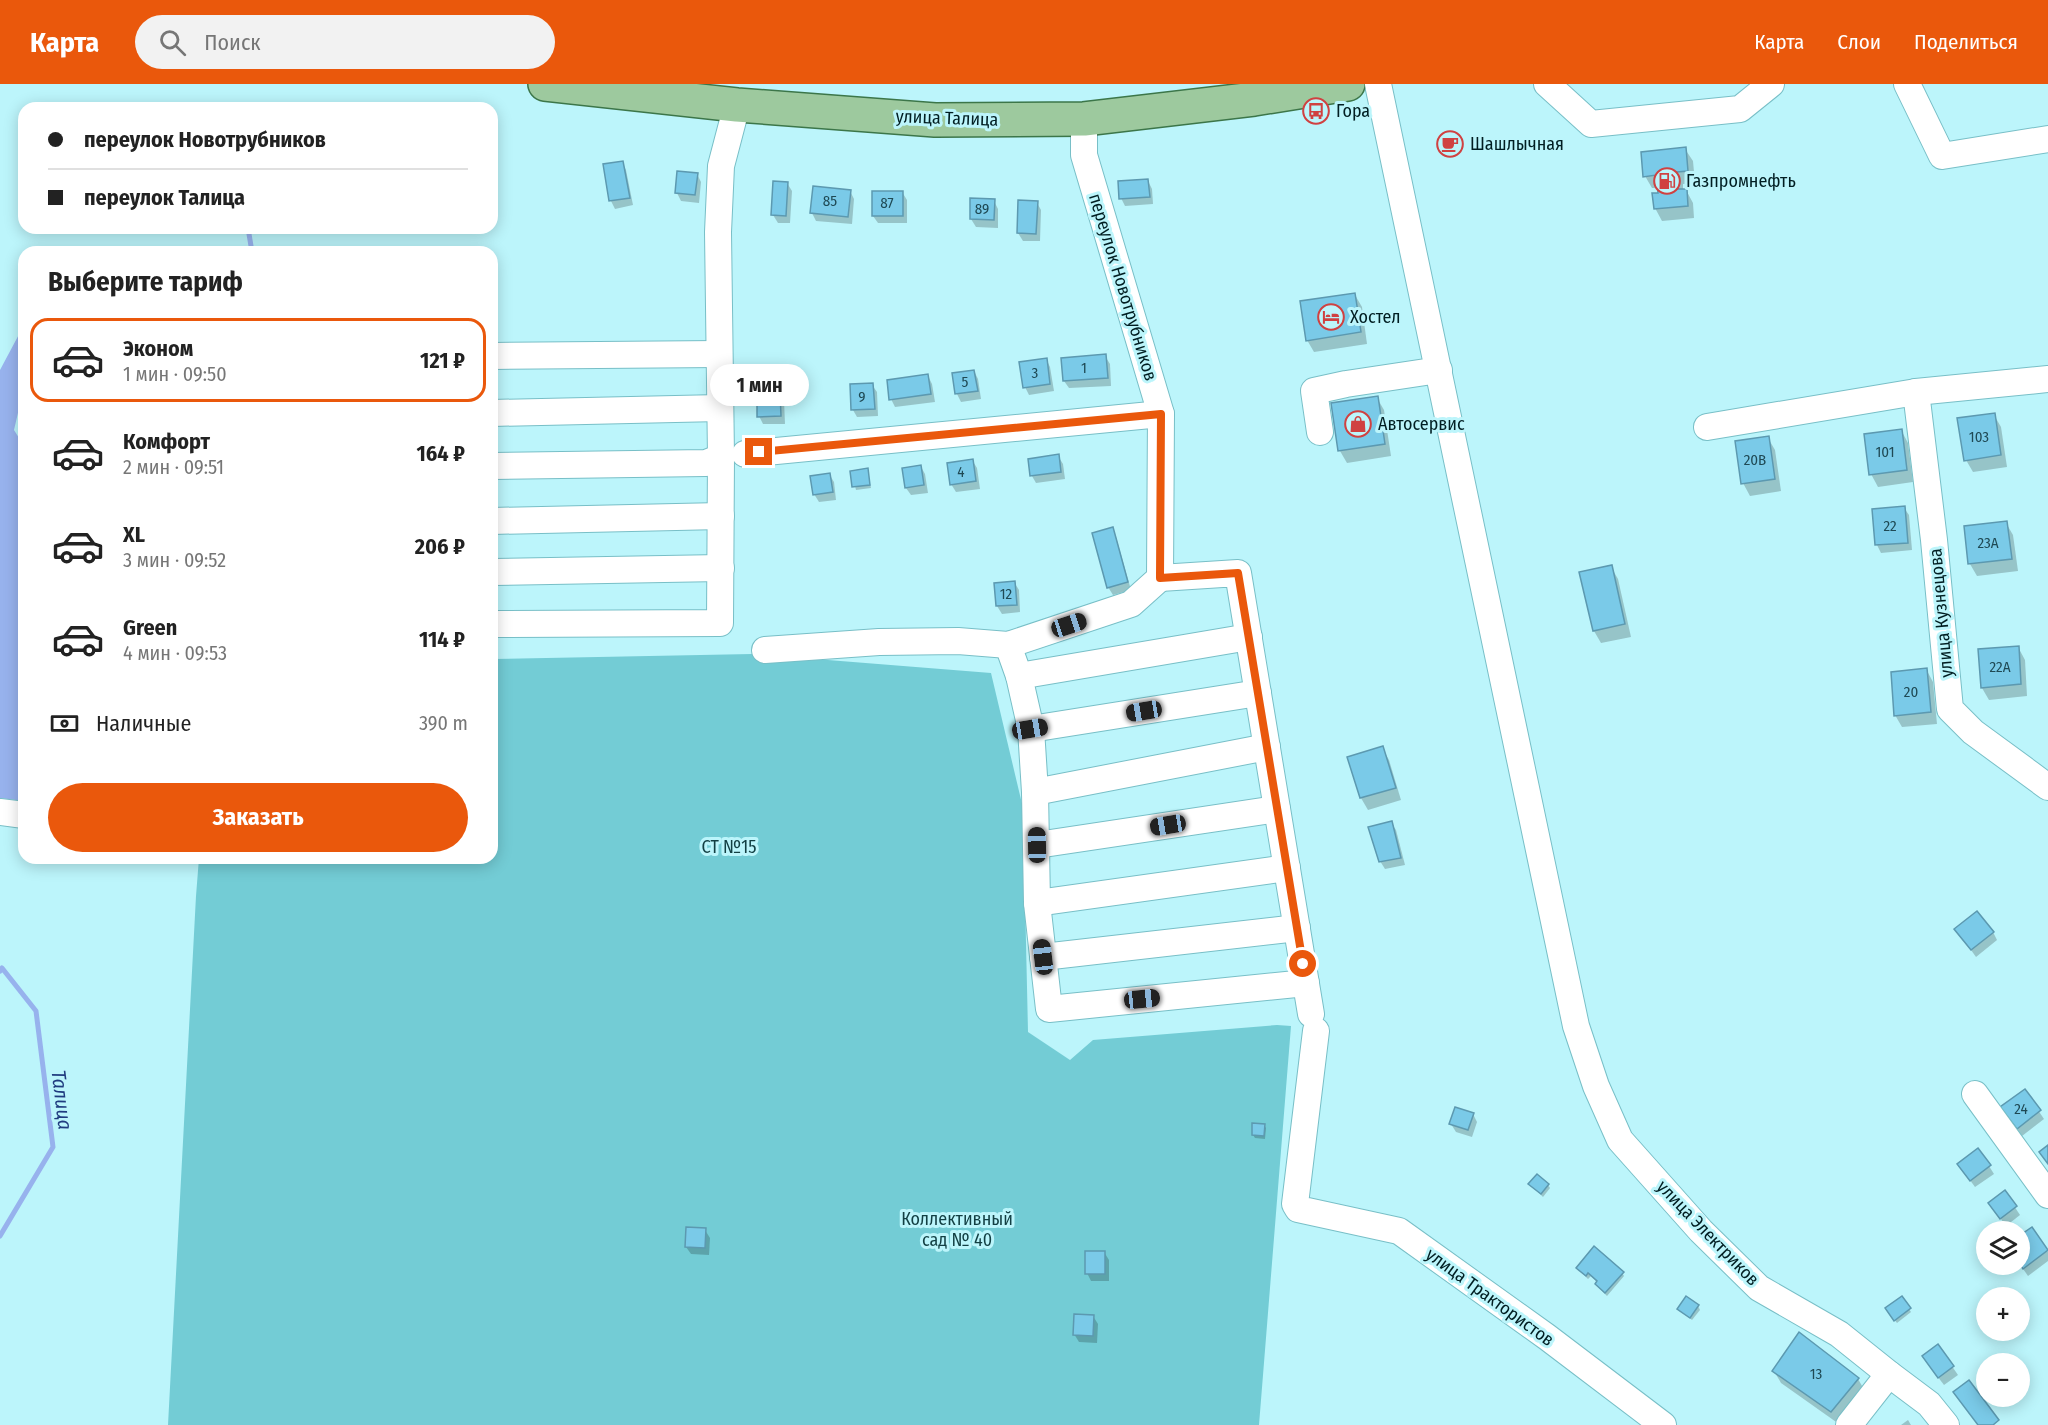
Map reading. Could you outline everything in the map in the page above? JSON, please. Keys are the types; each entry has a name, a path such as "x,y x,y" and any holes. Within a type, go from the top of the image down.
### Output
{"main road":[{"name":"улица Талица","path":"545,84 737,105 935,120 1084,119 1254,99 1348,84"}],"street":[{"name":"улица Электриков","path":"1378,84 1576,1026 1596,1086 1620,1140 1701,1231 1759,1288 1839,1334 1929,1404 1946,1425"},
{"path":"1547,84 1592,124 1740,109 1771,84"},
{"path":"1907,84 1942,156 2048,139"},
{"path":"498,624 720,623 721,516 733,456 720,408 718,232 721,165 737,105"},
{"name":"переулок Новотрубников","path":"1084,119 1084,155 1161,414 1160,578"},
{"path":"498,356 719,354"},
{"path":"1320,432 1314,391 1438,370"},
{"path":"1707,427 1916,392 2048,379"},
{"name":"улица Кузнецова","path":"1916,392 1934,540 1950,709 1973,732 2048,787"},
{"path":"498,413 720,408"},
{"path":"498,466 706,463 733,456 1161,414"},
{"path":"498,521 721,516"},
{"path":"498,573 721,568"},
{"path":"765,650 879,642 958,641 1008,645 1131,604 1160,578 1238,573 1306,983 1049,1009 1037,903 1035,792 1030,729 1019,676 1008,645"},
{"path":"1019,676 1249,637"},
{"path":"1030,729 1258,693"},
{"path":"1035,792 1267,747"},
{"path":"1037,845 1277,809"},
{"path":"0,812 18,814"},
{"path":"1037,903 1287,868"},
{"path":"1043,957 1297,928"},
{"name":"улица Трактористов","path":"1306,983 1313,1022 1295,1204 1298,1209 1399,1231 1547,1337 1663,1425"},
{"path":"1975,1094 2048,1195"},
{"path":"1849,1425 1889,1374"}],"green space":[{"name":"Коллективный сад № 40","path":"752,654 991,673 1023,808 1028,1032 1070,1060 1093,1040 1277,1025 1291,1026 1259,1425 168,1425 199,864 498,864 498,659"}],"shaded area":[{"path":"18,336 18,413 14,430 18,436 18,800 0,798 0,370"}],"building":[{"path":"1686,147 1688,171 1677,172 1678,189 1687,189 1688,206 1654,209 1652,193 1658,193 1656,175 1643,177 1641,152"},
{"path":"623,161 630,198 609,201 603,164"},
{"path":"677,171 698,173 695,195 675,193"},
{"path":"1148,179 1150,197 1119,199 1118,181"},
{"path":"773,181 788,182 786,216 771,215"},
{"path":"813,186 851,190 848,217 810,213"},
{"path":"872,191 903,191 903,216 872,216"},
{"path":"970,198 995,199 994,220 970,219"},
{"path":"1018,200 1038,201 1036,234 1017,233"},
{"name":"Хостел","path":"1355,293 1361,332 1306,341 1300,301"},
{"path":"1106,354 1108,378 1063,381 1061,358"},
{"path":"1047,358 1050,384 1023,388 1019,362"},
{"path":"974,370 978,391 955,394 952,373"},
{"path":"928,374 931,394 889,400 887,380"},
{"path":"873,383 875,409 851,410 850,384"},
{"path":"757,391 780,391 781,416 757,417"},
{"name":"Автосервис","path":"1378,396 1385,444 1338,451 1331,403"},
{"path":"1995,413 2001,455 1964,461 1957,418"},
{"path":"1902,429 1907,470 1869,475 1864,434"},
{"path":"1769,436 1775,479 1741,484 1735,441"},
{"path":"1059,454 1061,472 1030,476 1028,459"},
{"path":"973,459 976,481 950,485 947,463"},
{"path":"921,465 924,485 905,488 902,468"},
{"path":"868,468 870,485 852,487 850,471"},
{"path":"830,473 833,492 813,495 810,476"},
{"path":"1905,506 1908,543 1875,545 1872,509"},
{"path":"2007,521 2012,559 1968,564 1964,526"},
{"path":"1113,527 1128,582 1107,588 1092,533"},
{"path":"1612,565 1625,624 1593,631 1579,572"},
{"path":"1015,581 1017,605 996,606 994,583"},
{"path":"2019,646 2021,684 1981,688 1978,649"},
{"path":"1927,668 1931,712 1894,716 1891,672"},
{"path":"1383,746 1396,788 1360,798 1347,757"},
{"path":"1392,821 1401,858 1379,862 1368,827"},
{"path":"1977,911 1994,932 1971,950 1954,929"},
{"path":"2025,1089 2041,1110 2017,1129 2000,1107"},
{"path":"1455,1107 1474,1113 1468,1130 1449,1124"},
{"path":"1252,1123 1265,1124 1264,1136 1252,1135"},
{"path":"2048,1145 2048,1164 2039,1152"},
{"path":"1978,1148 1991,1165 1970,1181 1957,1164"},
{"path":"1537,1174 1549,1184 1541,1194 1528,1184"},
{"path":"2005,1190 2017,1206 2000,1219 1988,1203"},
{"path":"686,1227 706,1228 705,1248 685,1247"},
{"path":"2032,1227 2048,1250 2030,1264 2030,1228"},
{"path":"1594,1246 1624,1272 1605,1293 1588,1273 1586,1276 1576,1268"},
{"path":"1085,1251 1105,1251 1105,1274 1085,1274"},
{"path":"1686,1296 1699,1305 1690,1318 1677,1309"},
{"path":"1902,1296 1911,1308 1894,1321 1885,1308"},
{"path":"1074,1314 1094,1315 1093,1336 1073,1335"},
{"path":"1799,1332 1859,1378 1831,1412 1772,1371"},
{"path":"1938,1344 1954,1366 1938,1378 1922,1356"},
{"path":"1969,1380 1976,1389 1976,1407 1989,1407 1999,1420 1993,1425 1978,1425 1953,1392"}],"waterway":[{"name":"Талица","path":"249,234 251,246"},
{"name":"Талица","path":"0,971 2,968 36,1011 53,1147 0,1236"}],"place":[{"name":"Гора","path":"1316,111"},
{"name":"Шашлычная","path":"1450,144"},
{"name":"Газпромнефть","path":"1667,181"},
{"name":"Хостел","path":"1331,317"},
{"name":"Автосервис","path":"1358,424"}],"route":[{"path":"759,452 1161,414 1160,578 1238,573 1303,964"}],"park label":[{"name":"СТ №15","path":"729,847"}]}
